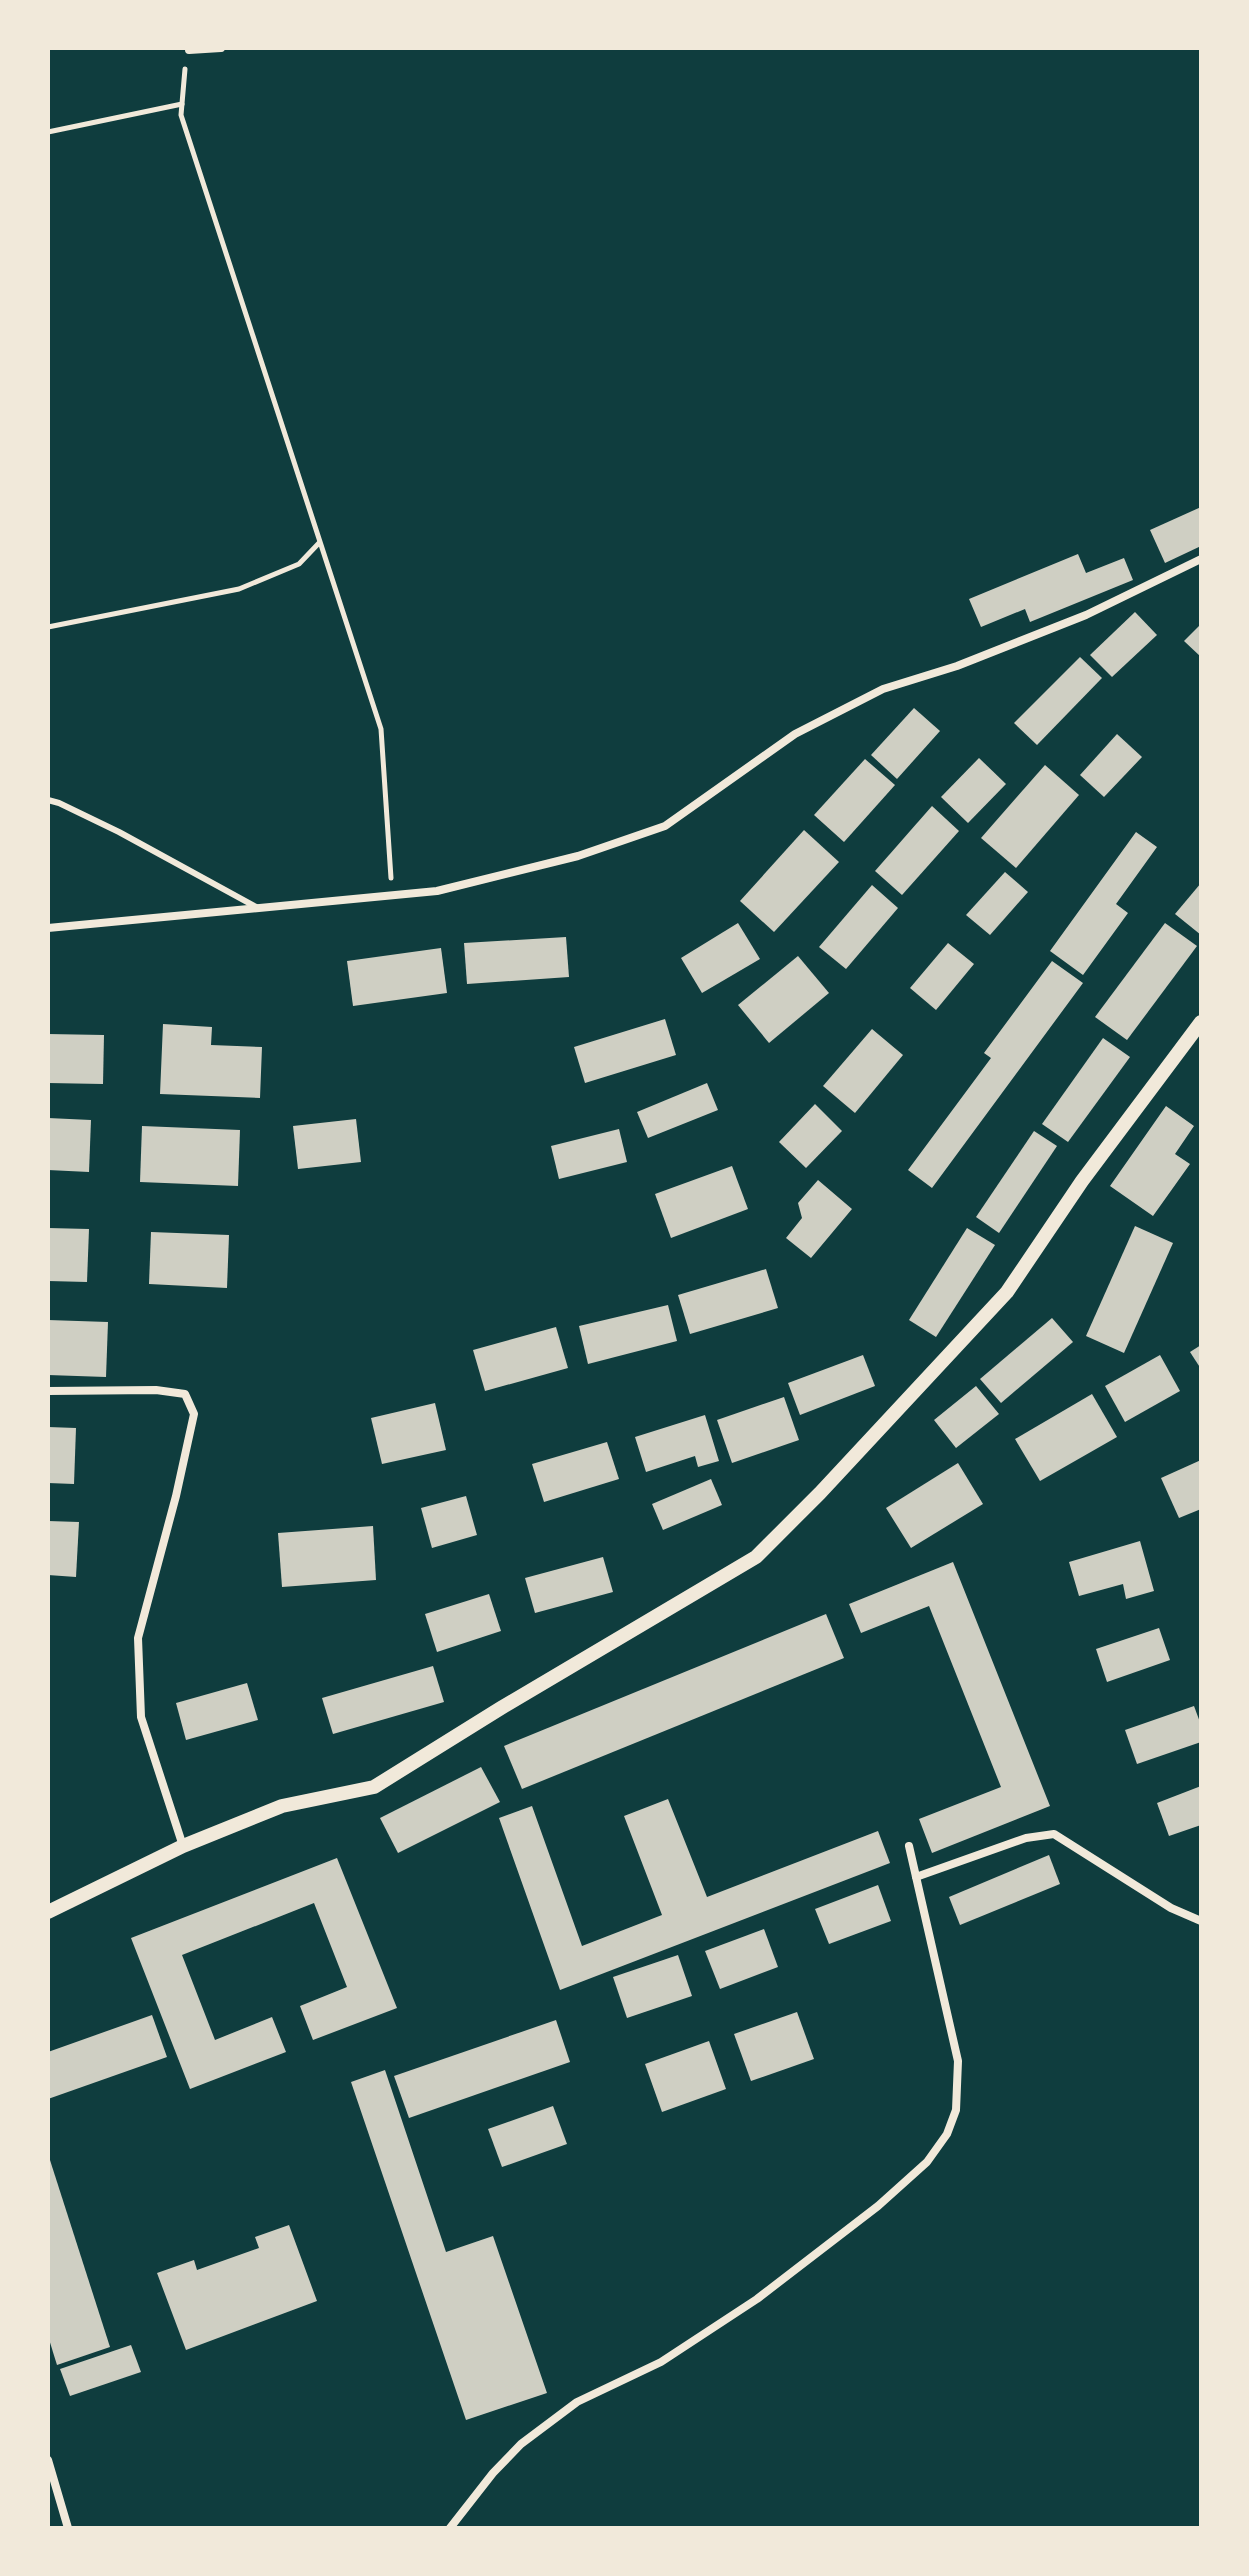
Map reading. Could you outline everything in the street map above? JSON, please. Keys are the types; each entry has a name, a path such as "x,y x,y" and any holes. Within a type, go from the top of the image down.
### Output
{"street":[{"path":"189,50 221,48"},
{"path":"48,928 437,891 578,856 665,826 795,734 883,689 957,666 1086,615 1201,559"},
{"path":"48,1912 183,1846 282,1806 374,1787 756,1557 820,1493 1007,1292 1082,1181 1199,1030"},
{"path":"48,1391 156,1390 185,1394 194,1414 176,1496 138,1638 141,1717 183,1846"},
{"path":"916,1877 1026,1838 1054,1834 1171,1908 1201,1921"},
{"path":"450,2528 493,2473 521,2444 577,2402 661,2362 757,2299 878,2206 927,2162 947,2134 956,2110 958,2061 909,1846"},
{"path":"48,2460 68,2528"}],"lane":[{"path":"48,800 119,832 258,908"}],"path":[{"path":"189,50 182,85 181,115 381,729 390,837 391,896"},
{"path":"48,132 182,104"},
{"path":"48,627 239,589 299,564 319,543"}],"building":[{"path":"1201,507 1201,546 1165,563 1150,530"},
{"path":"1078,554 1086,573 1124,558 1133,580 1030,622 1025,609 981,627 969,599"},
{"path":"1135,612 1157,635 1112,677 1090,655"},
{"path":"1201,624 1201,657 1184,641"},
{"path":"1080,657 1102,678 1037,745 1014,723"},
{"path":"914,708 940,731 897,779 871,755"},
{"path":"1117,734 1142,757 1104,797 1080,775"},
{"path":"979,758 1006,784 968,823 941,797"},
{"path":"865,759 895,785 844,842 814,815"},
{"path":"1045,765 1079,795 1016,868 981,838"},
{"path":"932,806 959,831 902,895 875,871"},
{"path":"804,830 839,862 774,932 740,901"},
{"path":"1136,832 1157,847 1116,904 1128,913 1083,975 1050,951"},
{"path":"1005,872 1028,892 990,935 966,915"},
{"path":"1201,883 1201,935 1175,914"},
{"path":"872,885 898,908 846,969 819,947"},
{"path":"738,923 760,959 702,993 681,958"},
{"path":"1165,923 1197,946 1127,1040 1095,1017"},
{"path":"566,937 569,977 467,984 464,943"},
{"path":"948,943 974,964 936,1010 910,988"},
{"path":"441,948 447,993 353,1006 347,961"},
{"path":"798,956 829,993 769,1043 738,1005"},
{"path":"1052,961 1083,983 932,1188 908,1170 991,1058 984,1053"},
{"path":"665,1019 676,1055 585,1083 574,1047"},
{"path":"163,1024 212,1027 211,1045 262,1047 260,1098 160,1094"},
{"path":"872,1029 903,1055 855,1113 823,1086"},
{"path":"48,1034 104,1035 103,1084 48,1083"},
{"path":"1103,1038 1130,1057 1068,1142 1042,1124"},
{"path":"707,1083 718,1110 648,1138 637,1112"},
{"path":"815,1104 842,1131 806,1168 779,1142"},
{"path":"1166,1106 1194,1126 1175,1154 1190,1164 1153,1216 1110,1186"},
{"path":"48,1118 91,1120 89,1172 48,1170"},
{"path":"356,1119 361,1162 298,1169 293,1126"},
{"path":"142,1126 240,1130 238,1186 140,1182"},
{"path":"619,1129 627,1162 559,1179 551,1146"},
{"path":"1034,1131 1057,1146 999,1233 976,1217"},
{"path":"732,1166 748,1209 671,1238 655,1194"},
{"path":"818,1180 852,1209 811,1258 786,1238 802,1218 798,1203"},
{"path":"1135,1226 1173,1243 1124,1353 1086,1336"},
{"path":"48,1228 89,1229 87,1282 48,1281"},
{"path":"967,1228 995,1245 936,1337 909,1320"},
{"path":"151,1232 229,1235 227,1288 149,1284"},
{"path":"766,1269 778,1308 690,1334 678,1295"},
{"path":"668,1305 677,1341 588,1364 579,1326"},
{"path":"1052,1318 1073,1342 1001,1403 980,1379"},
{"path":"48,1320 108,1322 106,1377 48,1375"},
{"path":"556,1327 568,1368 485,1391 473,1350"},
{"path":"1201,1345 1201,1369 1190,1352"},
{"path":"863,1355 875,1386 800,1415 788,1383"},
{"path":"1160,1355 1180,1391 1125,1422 1105,1386"},
{"path":"976,1386 999,1414 956,1448 934,1420"},
{"path":"1092,1394 1117,1437 1040,1481 1015,1439"},
{"path":"784,1397 799,1440 732,1463 717,1420"},
{"path":"435,1403 446,1450 382,1464 371,1418"},
{"path":"705,1415 719,1461 698,1467 695,1456 646,1472 635,1437"},
{"path":"48,1427 76,1428 74,1484 48,1483"},
{"path":"607,1442 619,1479 544,1502 532,1464"},
{"path":"1201,1460 1201,1509 1179,1518 1161,1478"},
{"path":"958,1463 983,1504 911,1548 886,1508"},
{"path":"711,1479 722,1505 663,1530 652,1504"},
{"path":"466,1496 477,1535 432,1548 421,1508"},
{"path":"48,1521 79,1522 76,1577 48,1575"},
{"path":"373,1526 376,1580 282,1587 278,1533"},
{"path":"1140,1541 1154,1591 1126,1599 1123,1584 1079,1596 1069,1562"},
{"path":"603,1557 613,1592 535,1613 525,1578"},
{"path":"953,1562 1050,1806 932,1853 919,1819 1001,1787 929,1606 861,1633 849,1604"},
{"path":"489,1594 501,1631 437,1652 425,1614"},
{"path":"826,1614 844,1658 522,1789 504,1746"},
{"path":"1159,1628 1170,1660 1107,1682 1096,1649"},
{"path":"433,1666 444,1702 333,1734 322,1698"},
{"path":"247,1683 258,1720 186,1740 176,1703"},
{"path":"1194,1706 1201,1725 1201,1742 1137,1764 1125,1730"},
{"path":"481,1767 500,1802 398,1853 380,1818"},
{"path":"1201,1786 1201,1825 1169,1836 1157,1803"},
{"path":"668,1799 707,1897 878,1831 890,1863 560,1990 499,1818 532,1806 582,1946 662,1915 624,1816"},
{"path":"1049,1855 1060,1884 960,1925 949,1897"},
{"path":"337,1858 397,2008 313,2040 300,2006 347,1987 314,1903 182,1955 215,2040 272,2017 286,2052 190,2089 131,1938"},
{"path":"878,1885 891,1921 829,1944 815,1909"},
{"path":"764,1929 778,1967 720,1989 705,1951"},
{"path":"678,1955 692,1996 627,2018 613,1977"},
{"path":"797,2012 814,2059 751,2081 734,2034"},
{"path":"152,2015 167,2057 48,2099 48,2052"},
{"path":"556,2020 570,2062 409,2118 394,2076"},
{"path":"709,2041 726,2089 662,2112 645,2064"},
{"path":"385,2070 446,2252 493,2236 547,2393 466,2420 351,2082"},
{"path":"553,2106 567,2144 502,2167 488,2129"},
{"path":"49,2157 110,2347 57,2365 48,2336"},
{"path":"289,2225 317,2301 186,2350 157,2273 194,2260 197,2270 259,2248 255,2237"},
{"path":"131,2345 141,2372 70,2396 60,2369"}]}
